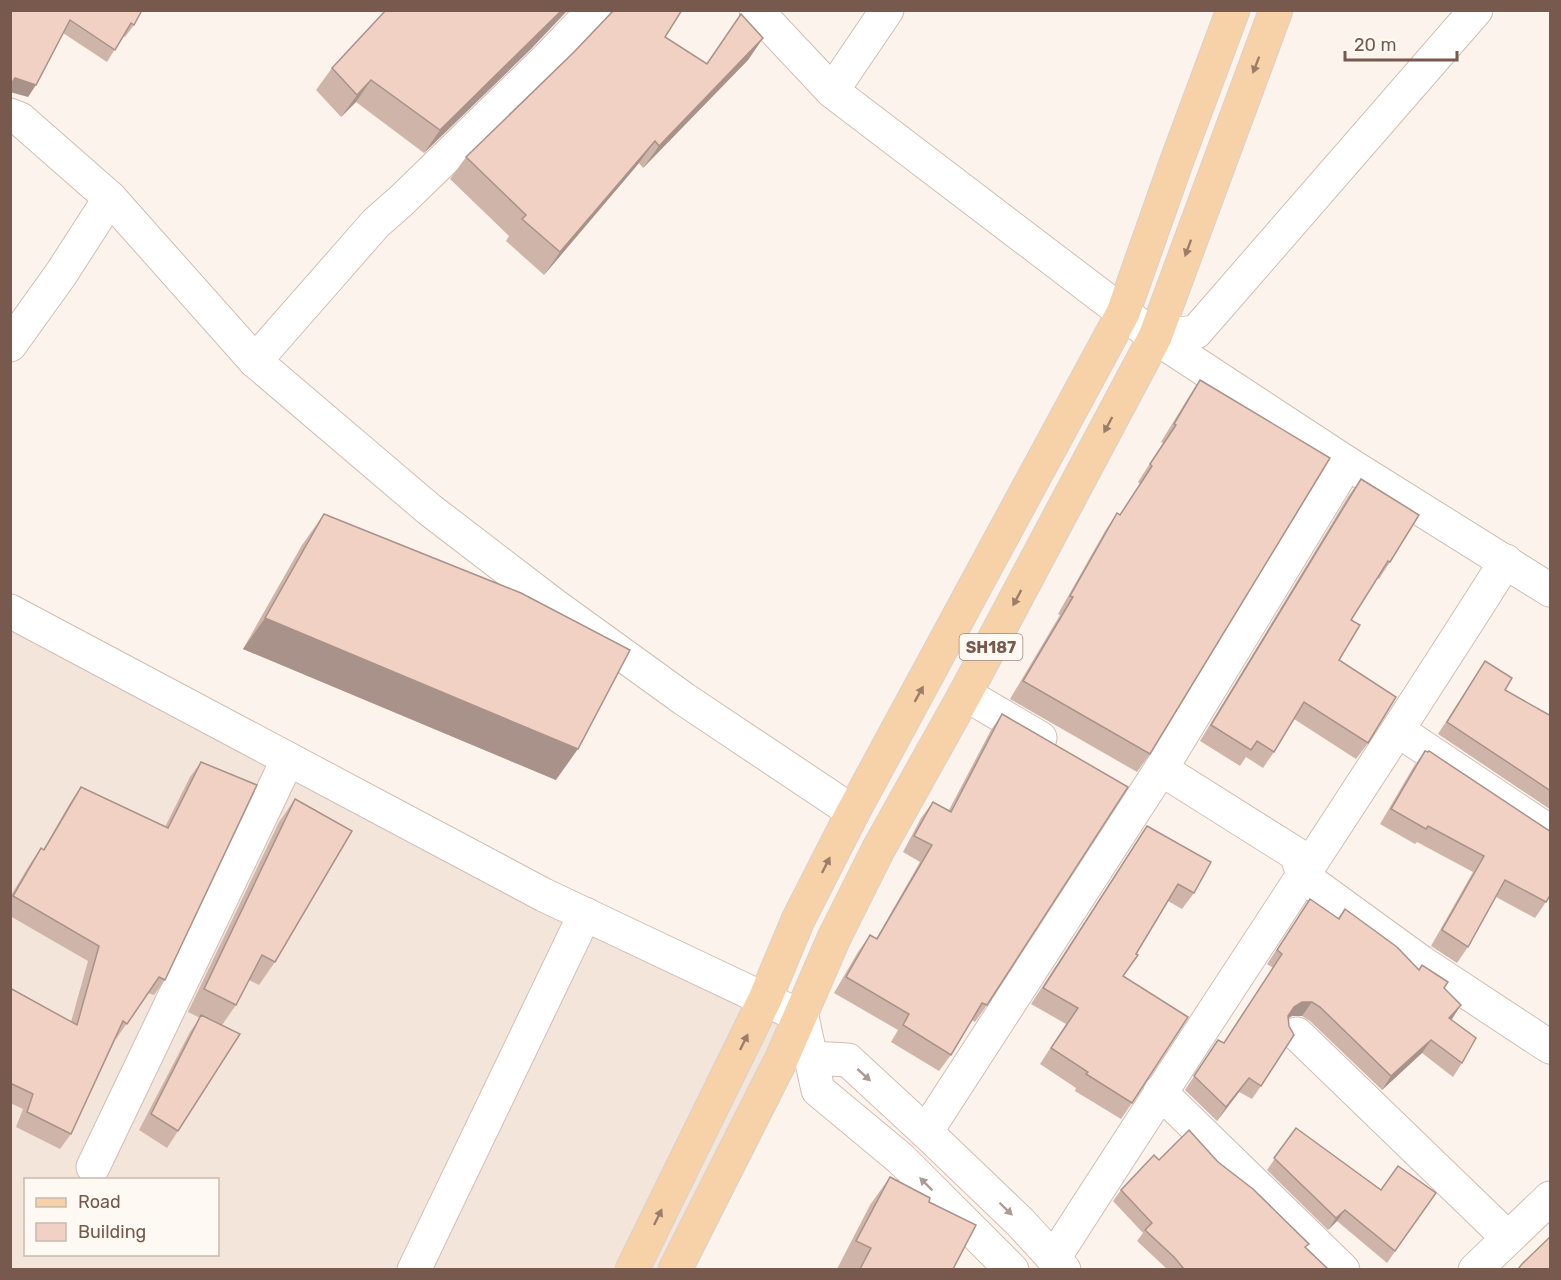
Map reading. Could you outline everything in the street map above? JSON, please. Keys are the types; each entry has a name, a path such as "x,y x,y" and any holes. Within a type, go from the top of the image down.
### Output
{"main road":[{"name":"SH187","path":"632,1269 765,999 798,920 853,812 1123,313 1233,10"},
{"name":"SH187","path":"675,1269 802,1017 834,938 873,860 965,694 1155,337 1276,10"}],"street":[{"path":"255,361 376,223 511,94 594,10"},
{"path":"756,10 832,91 1155,337 1347,463 1551,590"},
{"path":"832,91 887,10"},
{"path":"1155,337 1196,332 1476,10"},
{"path":"10,115 20,119 110,198 255,361 430,510 684,699 853,812"},
{"path":"13,336 61,274 110,198"},
{"path":"926,1132 1161,769 1347,463"},
{"path":"812,1058 848,1060 1020,1222 1059,1264 1160,1092 1304,877 1506,561"},
{"path":"10,611 534,890 802,1017 818,1090 901,1159 1002,1265"},
{"path":"965,694 1064,751"},
{"path":"1399,731 1551,832"},
{"path":"93,1167 288,759"},
{"path":"1161,769 1296,854 1304,877 1421,962 1551,1047"},
{"path":"1114,780 1143,797"},
{"path":"414,1269 585,914"},
{"path":"1297,1034 1507,1238"},
{"path":"1160,1092 1343,1269"},
{"path":"1475,1269 1551,1198"}],"shaded area":[{"path":"10,613 802,1017 684,1269 11,1269"}],"building":[{"path":"10,10 142,10 134,25 131,23 115,50 70,20 36,85 15,78 10,86"},
{"path":"386,10 562,10 440,130 371,80 357,95 332,68"},
{"path":"614,10 682,10 665,37 707,64 741,14 763,38 659,146 655,141 560,252 522,219 526,215 466,157"},
{"path":"1200,380 1330,458 1150,754 1023,681 1073,597 1070,596 1117,513 1120,515 1152,466 1150,464 1176,425 1174,424"},
{"path":"1361,479 1419,515 1351,620 1360,625 1339,660 1396,697 1368,743 1304,702 1274,752 1257,741 1251,750 1211,725"},
{"path":"324,514 521,593 630,650 578,749 265,618"},
{"path":"1485,661 1512,678 1505,690 1551,716 1551,791 1447,722"},
{"path":"1002,714 1128,787 987,1005 982,1003 951,1055 903,1025 909,1014 846,977 870,935 877,939 932,845 914,836 933,802 951,812"},
{"path":"1425,751 1429,751 1551,832 1551,894 1546,902 1505,880 1468,947 1442,930 1484,856 1428,826 1426,829 1391,809"},
{"path":"201,762 257,785 165,980 159,977 127,1024 123,1021 71,1134 27,1112 33,1094 10,1083 10,988 77,1025 99,946 13,896 41,848 44,850 81,787 168,828"},
{"path":"295,799 352,831 275,962 262,955 236,1005 204,989"},
{"path":"1147,826 1211,862 1194,893 1178,884 1136,954 1138,955 1123,976 1188,1017 1132,1103 1086,1074 1088,1072 1051,1048 1078,1008 1043,988"},
{"path":"1310,899 1339,919 1345,909 1397,947 1419,970 1422,965 1448,982 1444,988 1461,1005 1449,1018 1476,1038 1462,1063 1431,1040 1391,1076 1320,1007 1312,1002 1302,1002 1294,1007 1288,1016 1289,1026 1294,1035 1261,1086 1249,1078 1226,1107 1194,1076 1218,1040 1224,1043 1282,954 1277,950"},
{"path":"201,1015 240,1034 178,1131 151,1114"},
{"path":"1296,1128 1381,1190 1398,1166 1436,1193 1395,1251 1345,1210 1336,1218 1274,1158"},
{"path":"1189,1130 1218,1162 1253,1189 1309,1244 1305,1247 1328,1269 1184,1269 1145,1230 1152,1223 1121,1190 1154,1155 1159,1160"},
{"path":"890,1177 930,1198 929,1202 976,1225 953,1269 860,1269 871,1248 856,1241"},
{"path":"1551,1236 1551,1269 1518,1269 1522,1264"}]}
